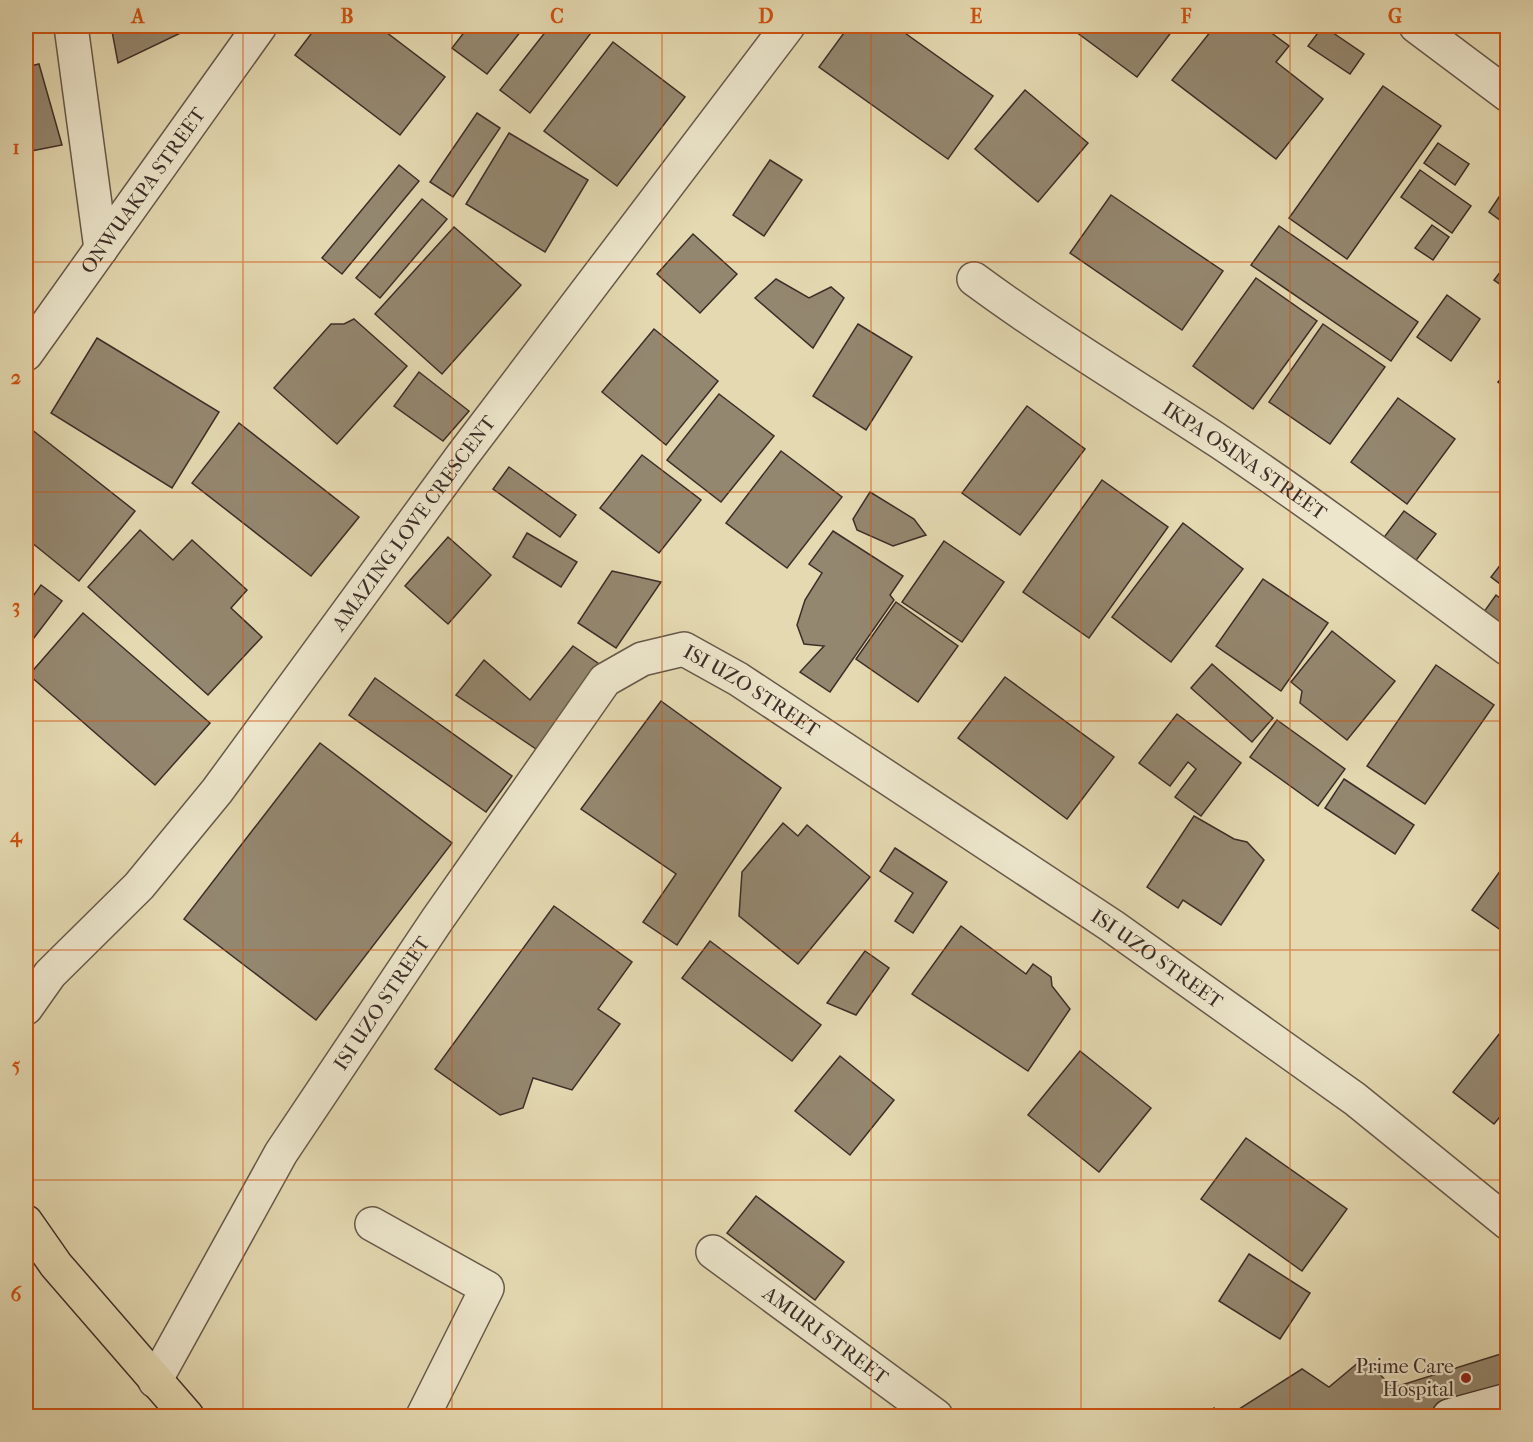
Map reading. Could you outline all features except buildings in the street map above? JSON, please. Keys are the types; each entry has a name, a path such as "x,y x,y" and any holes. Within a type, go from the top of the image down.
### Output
{"main road":[{"path":"26,1222 56,1265 187,1416"}],"street":[{"path":"71,26 101,249"},
{"name":"ONWUAKPA STREET","path":"26,354 260,26"},
{"name":"AMAZING LOVE CRESCENT","path":"26,1008 50,975 139,886 217,791 462,456 788,26"},
{"path":"1416,26 1508,95"},
{"name":"IKPA OSINA STREET","path":"974,279 1070,347 1218,441 1322,511 1508,649"},
{"name":"ISI UZO STREET","path":"155,1381 281,1153 437,920 605,680 642,659 684,649 738,679 1112,926 1355,1099 1508,1223"},
{"path":"372,1224 487,1288 423,1416"},
{"name":"AMURI STREET","path":"713,1252 936,1416"},
{"path":"1449,1416 1508,1400"}],"place":[{"name":"Prime Care Hospital","path":"1466,1378"}]}
